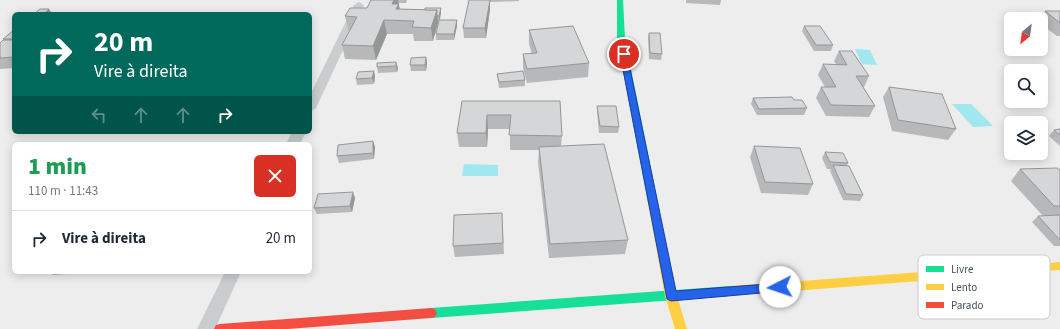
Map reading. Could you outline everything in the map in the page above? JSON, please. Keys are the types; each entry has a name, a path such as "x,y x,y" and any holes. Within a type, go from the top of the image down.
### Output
{"street":[{"path":"620,0 621,39 628,83 671,296 681,329"},
{"path":"1050,267 1060,266"},
{"path":"220,329 918,277"}],"lane":[{"path":"312,104 359,5"},
{"path":"206,329 232,274"}],"water":[{"path":"855,49 870,50 877,65 862,64"},
{"path":"952,104 971,104 993,126 973,127"},
{"path":"464,164 498,165 498,176 462,176"}],"building":[{"path":"371,0 394,0 392,4 399,4 396,9 437,10 431,28 412,27 414,21 384,20 373,46 342,45 357,17 345,16 350,8 367,8"},
{"path":"469,0 490,0 485,28 463,28"},
{"path":"425,8 441,8 439,16 437,16 437,10 425,10"},
{"path":"40,9 49,9 46,12 36,12"},
{"path":"1045,11 1060,11 1060,23 1048,12"},
{"path":"439,20 457,20 454,34 436,34"},
{"path":"573,26 589,63 527,69 523,54 537,53 529,30"},
{"path":"804,26 820,26 833,45 816,45"},
{"path":"12,32 12,39 3,39"},
{"path":"649,33 660,33 662,54 650,53"},
{"path":"3,40 12,40 12,57 0,58 0,43"},
{"path":"839,51 852,51 869,76 856,76 875,106 831,105 821,87 836,87 823,64 847,65"},
{"path":"426,57 425,65 410,65 411,58"},
{"path":"396,62 396,66 377,67 377,63"},
{"path":"374,71 372,78 356,79 358,72"},
{"path":"523,71 525,80 499,82 497,74"},
{"path":"889,87 942,94 956,129 898,120"},
{"path":"792,97 794,100 802,100 807,108 759,109 753,98"},
{"path":"462,101 560,101 562,136 509,135 511,115 487,115 486,133 457,133"},
{"path":"597,106 616,106 619,127 600,126"},
{"path":"1060,129 1060,135 1054,130"},
{"path":"373,141 373,153 337,156 338,145"},
{"path":"604,144 628,240 550,244 539,147"},
{"path":"754,146 800,148 813,184 765,182"},
{"path":"825,152 843,153 848,163 830,162"},
{"path":"833,165 849,166 863,195 846,194"},
{"path":"1057,168 1060,170 1060,206 1054,206 1020,169"},
{"path":"353,192 350,206 314,208 318,194"},
{"path":"502,213 503,243 453,246 454,215"},
{"path":"1060,215 1060,240 1038,216"}],"traffic: fast":[{"path":"620,0 621,39 653,203"},
{"path":"431,313 730,291"}],"traffic: slow":[{"path":"653,203 671,296 681,329"},
{"path":"1050,267 1060,266"},
{"path":"730,291 918,277"}],"traffic: jam":[{"path":"220,329 431,313"}],"route":[{"path":"624,54 628,83 671,296 780,287"}]}
